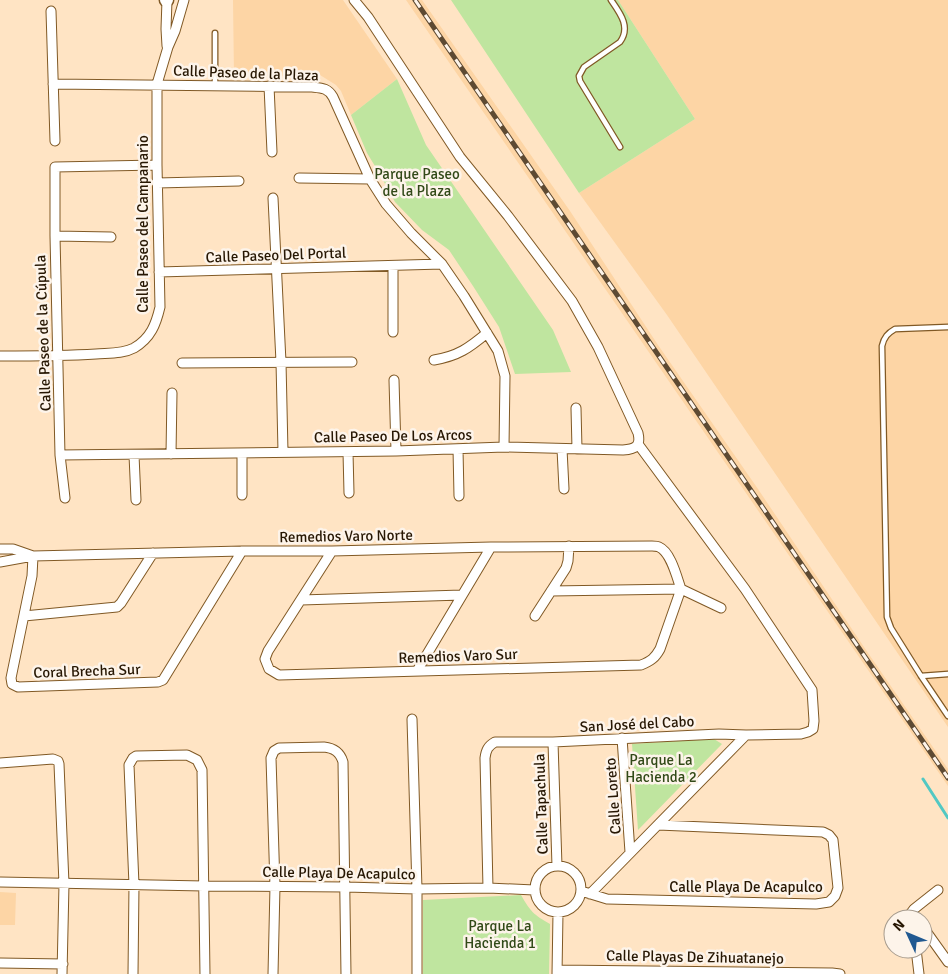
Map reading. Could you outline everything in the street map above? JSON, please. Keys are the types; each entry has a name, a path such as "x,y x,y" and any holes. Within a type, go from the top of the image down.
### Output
{"street":[{"path":"167,0 166,28 168,46"},
{"path":"168,46 175,31 184,0"},
{"path":"354,0 368,17 460,157 508,216 572,301 598,347 638,433 638,444"},
{"path":"51,11 55,141"},
{"name":"Calle Paseo del Campanario","path":"0,356 58,356 124,352 143,341 157,322 160,307 157,84 168,46"},
{"name":"Calle Paseo de la Plaza","path":"53,84 269,86 312,87 328,90 333,97 370,179 386,204 411,233 442,264 498,351 505,376 504,447"},
{"path":"269,86 272,152"},
{"name":"Calle Paseo de la Cúpula","path":"65,498 60,456 55,167 157,165"},
{"path":"299,178 370,179"},
{"path":"157,183 239,181"},
{"path":"273,198 281,362 283,452"},
{"path":"55,236 111,237"},
{"name":"Calle Paseo Del Portal","path":"159,272 442,264"},
{"path":"393,266 393,332"},
{"path":"434,360 456,354 468,348 487,333"},
{"path":"182,363 352,362"},
{"path":"394,380 396,451"},
{"path":"171,454 172,393"},
{"path":"576,408 577,449"},
{"name":"Calle Paseo De Los Arcos","path":"60,456 348,452 504,447 631,450 638,444"},
{"name":"San José del Cabo","path":"488,888 485,758 489,746 495,742 553,742 719,734 801,734 813,729 812,690 745,589 638,444"},
{"path":"458,449 459,496"},
{"path":"562,449 564,489"},
{"path":"348,452 349,492"},
{"path":"242,453 242,495"},
{"path":"134,455 136,500"},
{"path":"535,616 566,568 568,546"},
{"name":"Remedios Varo Norte","path":"0,562 33,556 153,553 658,546 668,556 681,589"},
{"path":"417,671 491,547"},
{"name":"Remedios Varo Norte","path":"0,549 12,549 33,556"},
{"name":"Coral Brecha Sur","path":"24,616 11,678 12,684 18,687 158,682 163,680 242,551"},
{"path":"300,600 332,551"},
{"path":"33,556 32,576 24,616 120,605 153,553"},
{"path":"551,591 681,589 721,608"},
{"name":"Remedios Varo Sur","path":"300,600 268,650 265,658 268,669 279,675 641,664 650,662 656,656 664,641 681,589"},
{"path":"300,600 462,596"},
{"path":"412,719 417,889 417,974"},
{"path":"586,893 575,873 566,867 556,866 545,870 537,878 534,890 538,901 546,910 558,913 567,911 574,906 658,825 746,735"},
{"name":"Calle Loreto","path":"622,738 630,852"},
{"name":"Calle Tapachula","path":"553,742 556,866"},
{"path":"273,974 275,886 272,754 279,748 331,747 340,754 343,762 346,974"},
{"path":"133,974 134,884 128,768 131,760 136,756 188,755 196,760 202,770 205,974"},
{"path":"0,763 54,760 58,761 60,766 64,884 62,974"},
{"name":"Calle Playa De Acapulco","path":"586,893 607,899 824,903 829,902 837,892 833,840 829,835 820,831 658,825"},
{"name":"Calle Playa De Acapulco","path":"0,882 534,890"},
{"path":"921,909 938,890"},
{"path":"557,972 558,913"},
{"path":"933,941 948,962"},
{"path":"917,959 919,974"},
{"path":"0,963 62,964"},
{"name":"Calle Playas De Zihuatanejo","path":"557,972 836,973"}],"lane":[{"path":"611,0 619,12 625,27 626,33 624,38 584,67 579,76 580,81 620,147"},
{"path":"215,33 215,85"},
{"path":"948,327 895,329 889,332 883,340 882,346 887,617 891,628 948,716"},
{"path":"921,676 948,674"}],"shaded area":[{"path":"233,0 343,0 397,79 351,115 341,91 336,85 320,75 234,77"},
{"path":"406,0 422,0 570,211 658,345 948,769 948,786"},
{"path":"618,0 948,0 948,727 667,315 579,193 695,119"},
{"path":"0,892 16,893 15,925 0,925"}],"green space":[{"path":"451,0 618,0 695,119 579,193"},
{"name":"Parque Paseo de la Plaza","path":"397,79 426,145 553,330 571,372 515,374 499,327 449,250 422,230 395,202 367,153 351,115"},
{"name":"Parque La Hacienda 2","path":"714,739 722,744 638,830 632,744"},
{"name":"Parque La Hacienda 1","path":"521,895 533,912 550,924 549,974 423,974 423,900"}],"waterway":[{"path":"923,779 948,818"}],"railway":[{"path":"415,0 948,778"}]}
